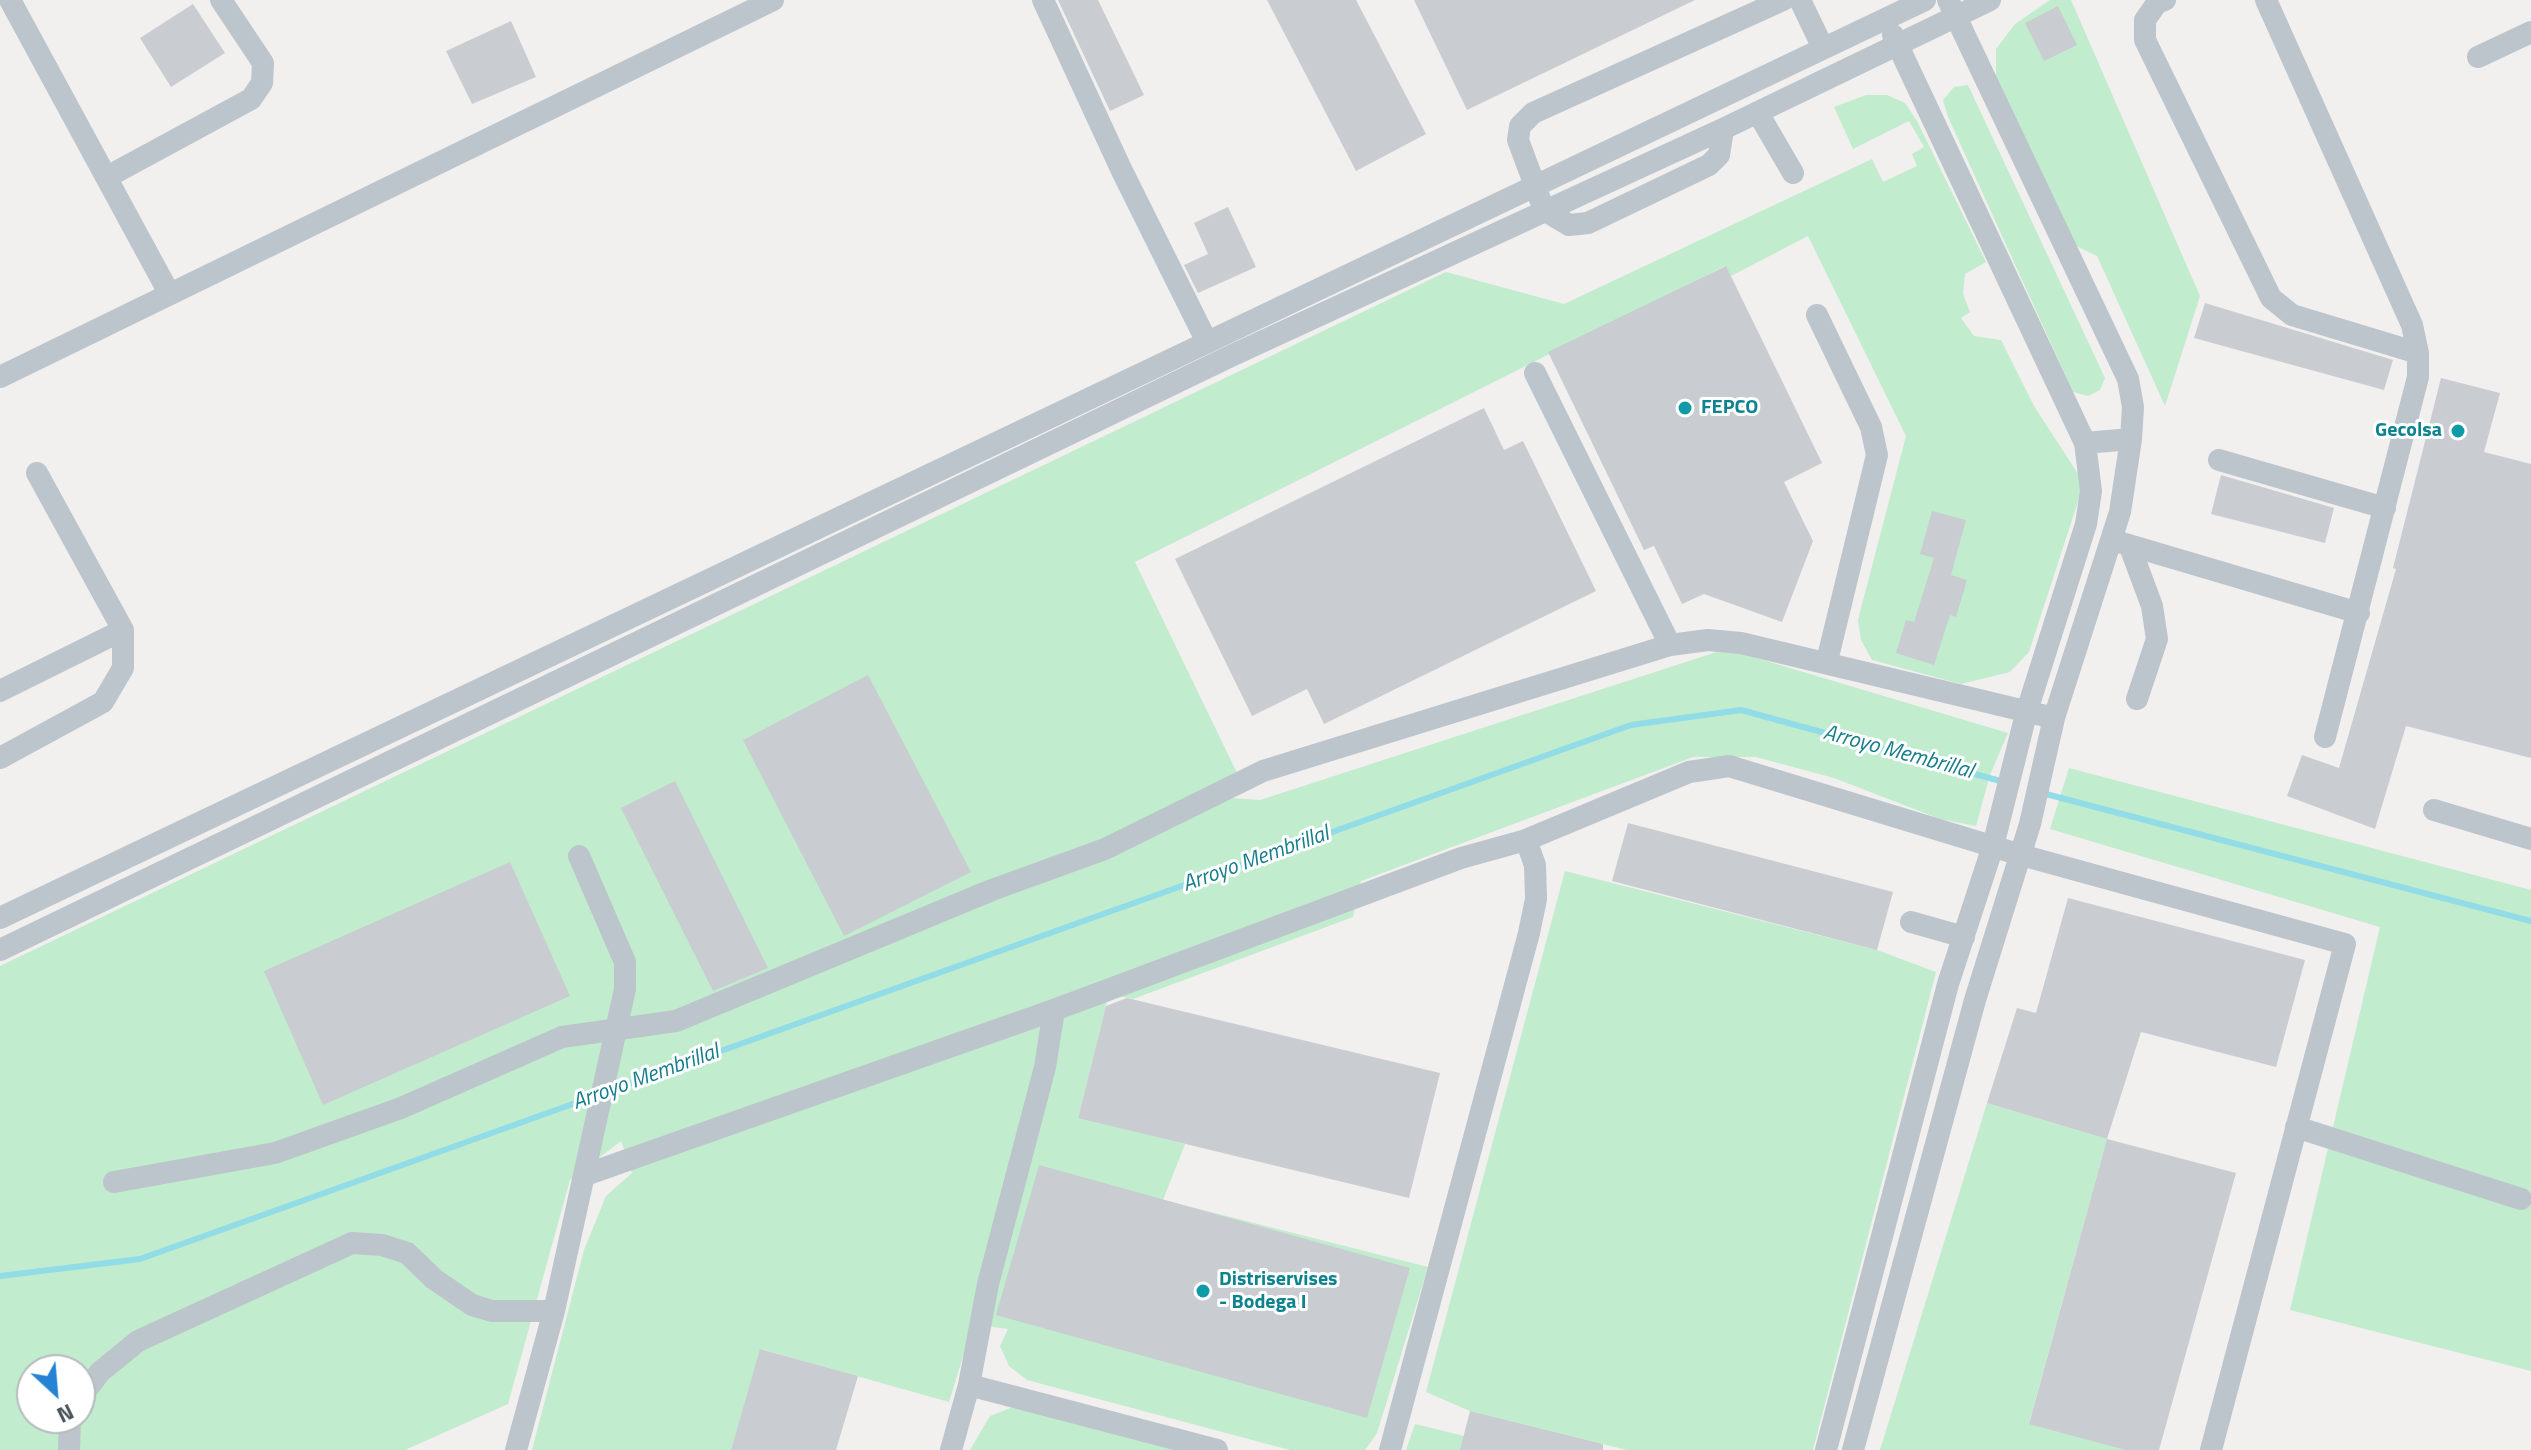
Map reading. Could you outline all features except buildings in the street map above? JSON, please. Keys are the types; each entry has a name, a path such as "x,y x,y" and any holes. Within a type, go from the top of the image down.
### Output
{"street":[{"path":"10,0 169,293"},
{"path":"107,177 251,99 262,83 263,63 221,0"},
{"path":"0,377 773,0"},
{"path":"1043,0 1122,171 1207,342"},
{"path":"1544,210 1518,140 1520,126 1533,113 1783,0"},
{"path":"1800,0 1823,48"},
{"path":"0,918 1925,0"},
{"path":"0,950 1233,355 1898,46 1952,9 1990,0"},
{"path":"2165,0 2157,3 2145,20 2145,40 2271,298 2292,315 2418,353"},
{"path":"2266,0 2412,325 2418,353 2418,377 2325,737"},
{"path":"1853,1450 1975,1000 2030,824 2054,718 2121,543 2131,439 2133,407 2128,379 1952,9"},
{"path":"1826,1450 1964,937 2001,820 2026,714 2086,524 2091,491 2085,443 1885,18"},
{"path":"2478,57 2531,32"},
{"path":"1758,113 1793,173"},
{"path":"1817,315 1871,427 1877,455 1827,661"},
{"path":"1535,373 1670,645"},
{"path":"2085,443 2131,439"},
{"path":"2219,460 2385,508"},
{"path":"0,758 103,702 123,668 123,630 37,473"},
{"path":"2121,543 2359,613"},
{"path":"2121,543 2152,606 2157,639 2137,699"},
{"path":"745,563 757,584"},
{"path":"0,691 123,630"},
{"path":"114,1182 275,1153 401,1108 562,1037 676,1021 992,890 1058,869 1105,849 1263,771 1670,645 1719,641 1827,661 2026,714 2054,718"},
{"path":"585,1175 1054,1010 1461,858 1526,840 1689,772 1729,766 2021,855 2345,944 2211,1450"},
{"path":"2434,810 2531,839"},
{"path":"1390,1450 1529,933 1536,899 1535,865 1526,840"},
{"path":"516,1450 554,1311 625,989 625,962 579,856"},
{"path":"1911,922 1964,937"},
{"path":"951,1450 969,1385 988,1284 1045,1067 1054,1010"},
{"path":"2296,1127 2521,1199"},
{"path":"96,1377 138,1341 352,1243 382,1245 407,1253 434,1279 472,1305 492,1311 554,1311"},
{"path":"969,1385 1217,1450"}],"green space":[{"path":"2050,0 2071,0 2200,296 2165,406 2097,256 2072,244 1996,78 1996,49 2015,24"},
{"path":"1968,85 2105,378 2100,390 2088,396 2073,392 1948,117 1943,100 1954,87"},
{"path":"1866,95 1887,95 1905,103 1917,121 1986,262 1965,274 1963,294 1970,312 1961,318 1974,336 2001,340 2034,406 2084,483 2029,652 2010,672 1961,684 1872,660 1861,640 1858,620 1906,436 1808,236 1731,276 1725,266 1135,562 1238,775 1206,807 1233,798 1260,800 1726,649 2008,733 1990,775 1976,826 1940,819 1834,778 1756,757 1693,757 1361,881 1353,917 1133,999 1109,994 1078,1117 1185,1144 1163,1200 1428,1267 1377,1433 1365,1450 1290,1450 1027,1380 1009,1366 1000,1346 1008,1329 973,1324 949,1402 761,1349 731,1450 532,1450 584,1250 606,1196 632,1173 621,1141 570,1180 508,1404 405,1450 0,1450 0,966 1446,272 1564,304 1872,159 1883,182 1917,166 1912,154 1924,147 1909,121 1853,149 1834,107"},
{"path":"2069,768 2531,890 2531,1371 2290,1310 2380,927 2050,829"},
{"path":"1565,871 1877,950 1936,972 1813,1450 1627,1450 1470,1411 1426,1392"},
{"path":"1987,1103 2107,1139 2029,1423 2125,1450 1880,1450"},
{"path":"1018,1405 1177,1450 970,1450 990,1416"},
{"path":"1415,1424 1464,1436 1460,1450 1406,1450"}],"waterway":[{"name":"Arroyo Membrillal","path":"609,1091 1631,725 1741,710 2004,782"},
{"name":"Arroyo Membrillal","path":"2042,793 2531,921"},
{"name":"Arroyo Membrillal","path":"0,1276 140,1259 595,1096"}],"place":[{"name":"FEPCO","path":"1685,408"},
{"name":"Gecolsa","path":"2458,431"},
{"name":"Distriservises - Bodega I","path":"1203,1291"}]}
